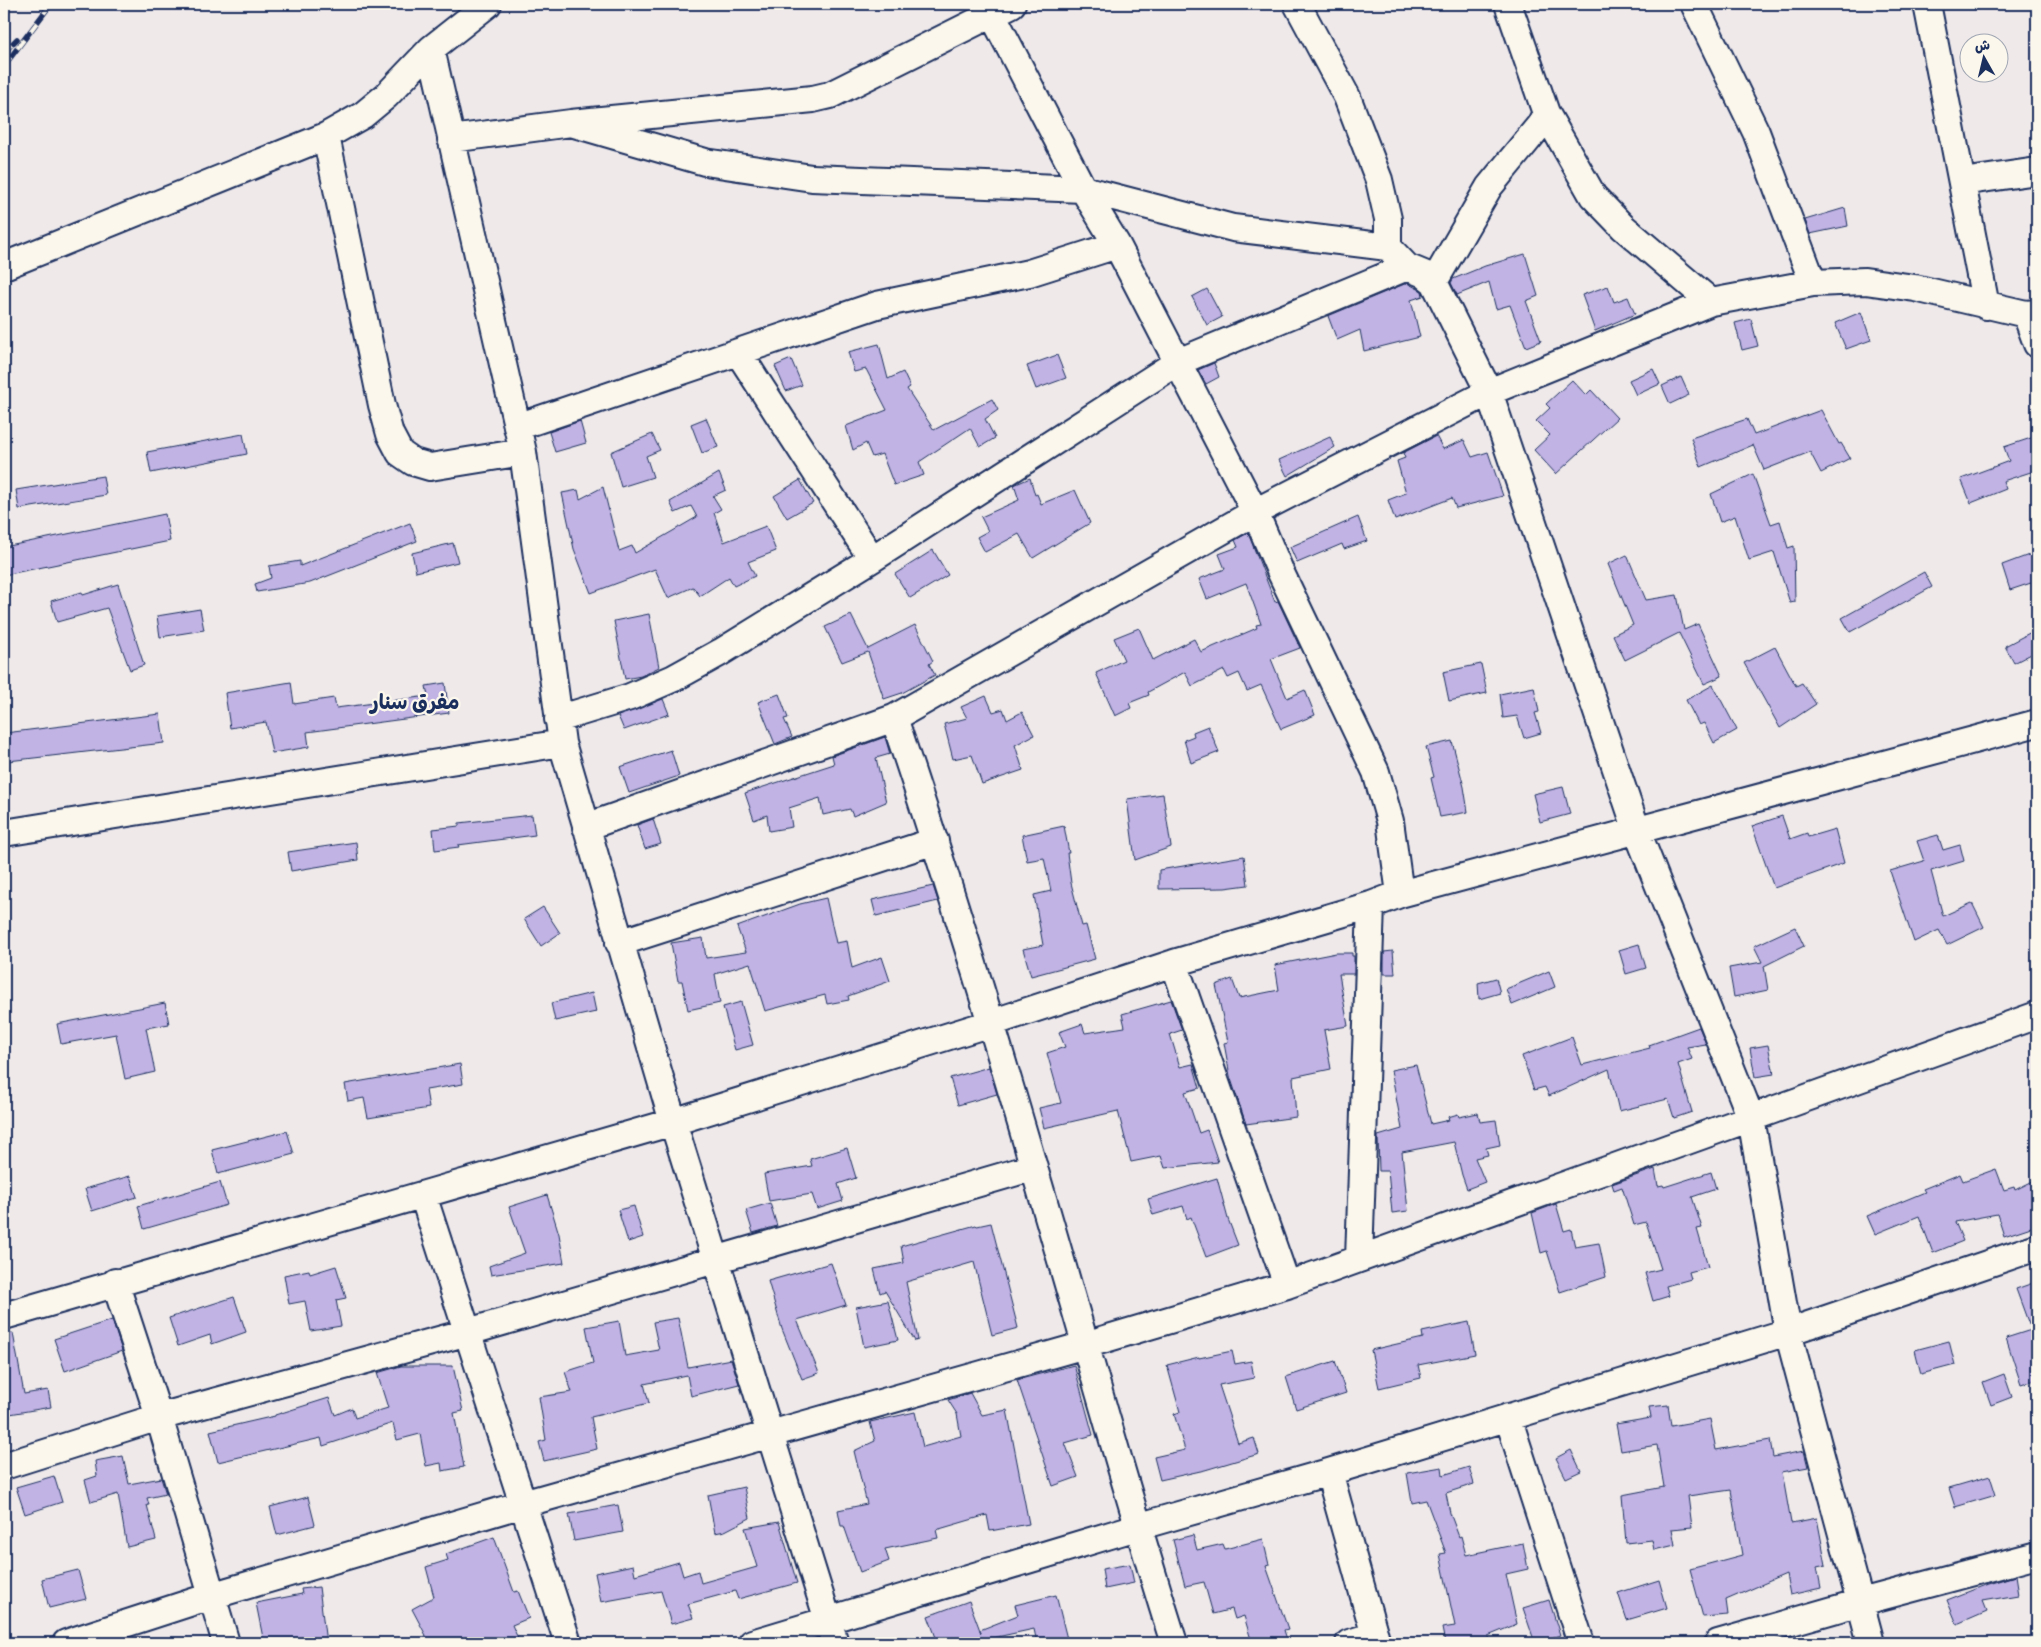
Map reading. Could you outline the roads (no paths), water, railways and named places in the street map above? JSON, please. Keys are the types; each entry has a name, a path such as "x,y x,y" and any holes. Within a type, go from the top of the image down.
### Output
{"street":[{"path":"4,266 326,136 363,115 386,96 431,49 488,4"},
{"path":"1297,4 1347,97 1379,180 1388,220 1388,247"},
{"path":"1508,4 1546,113 1593,196 1623,227 1711,302"},
{"path":"1694,4 1756,132 1812,283"},
{"path":"1927,4 1986,306"},
{"path":"451,139 571,123 814,99 830,94 997,7 1083,189 1117,245 1255,512 1281,573 1376,772 1390,821 1400,894"},
{"path":"431,49 522,452 560,731 619,943 672,1122 714,1261 832,1632"},
{"path":"1434,282 1489,187 1540,125 1546,113"},
{"path":"571,123 705,162 812,178 1083,189 1234,228 1388,247 1406,267 1424,274 1434,282 1489,392 1637,831 1751,1118 1788,1332 1862,1602 1871,1643"},
{"path":"326,136 382,406 390,434 400,453 413,462 430,467 522,452"},
{"path":"1962,182 2037,170"},
{"path":"517,427 877,305 1029,273 1117,245"},
{"path":"4,833 560,731 674,678 721,652 872,559 1178,362 1406,267"},
{"path":"586,827 894,718 1255,512 1489,392 1711,302 1812,283 1875,282 1915,288 1986,306 2031,314 2037,344"},
{"path":"738,352 872,559"},
{"path":"894,718 935,841 991,1023 1137,1527 1174,1643"},
{"path":"4,1316 115,1282 672,1122 991,1023 1174,963 1371,905 1400,894 2037,723"},
{"path":"619,943 935,841"},
{"path":"1359,1259 1371,905"},
{"path":"1174,963 1287,1285"},
{"path":"66,1643 211,1596 523,1504 770,1436 1287,1285 2037,1015"},
{"path":"4,1466 159,1417 468,1332 1034,1167"},
{"path":"423,1195 568,1643"},
{"path":"752,1643 832,1632 1137,1527 1329,1472 1788,1332 2037,1248"},
{"path":"115,1282 159,1417 226,1643"},
{"path":"1508,1417 1581,1643"},
{"path":"1329,1472 1376,1639 1349,1643"},
{"path":"1718,1643 2037,1555"}],"railway":[{"path":"4,66 51,4"},
{"path":"4,52 17,39"}],"district":[{"name":"مفرق سنار","path":"415,702"}]}
